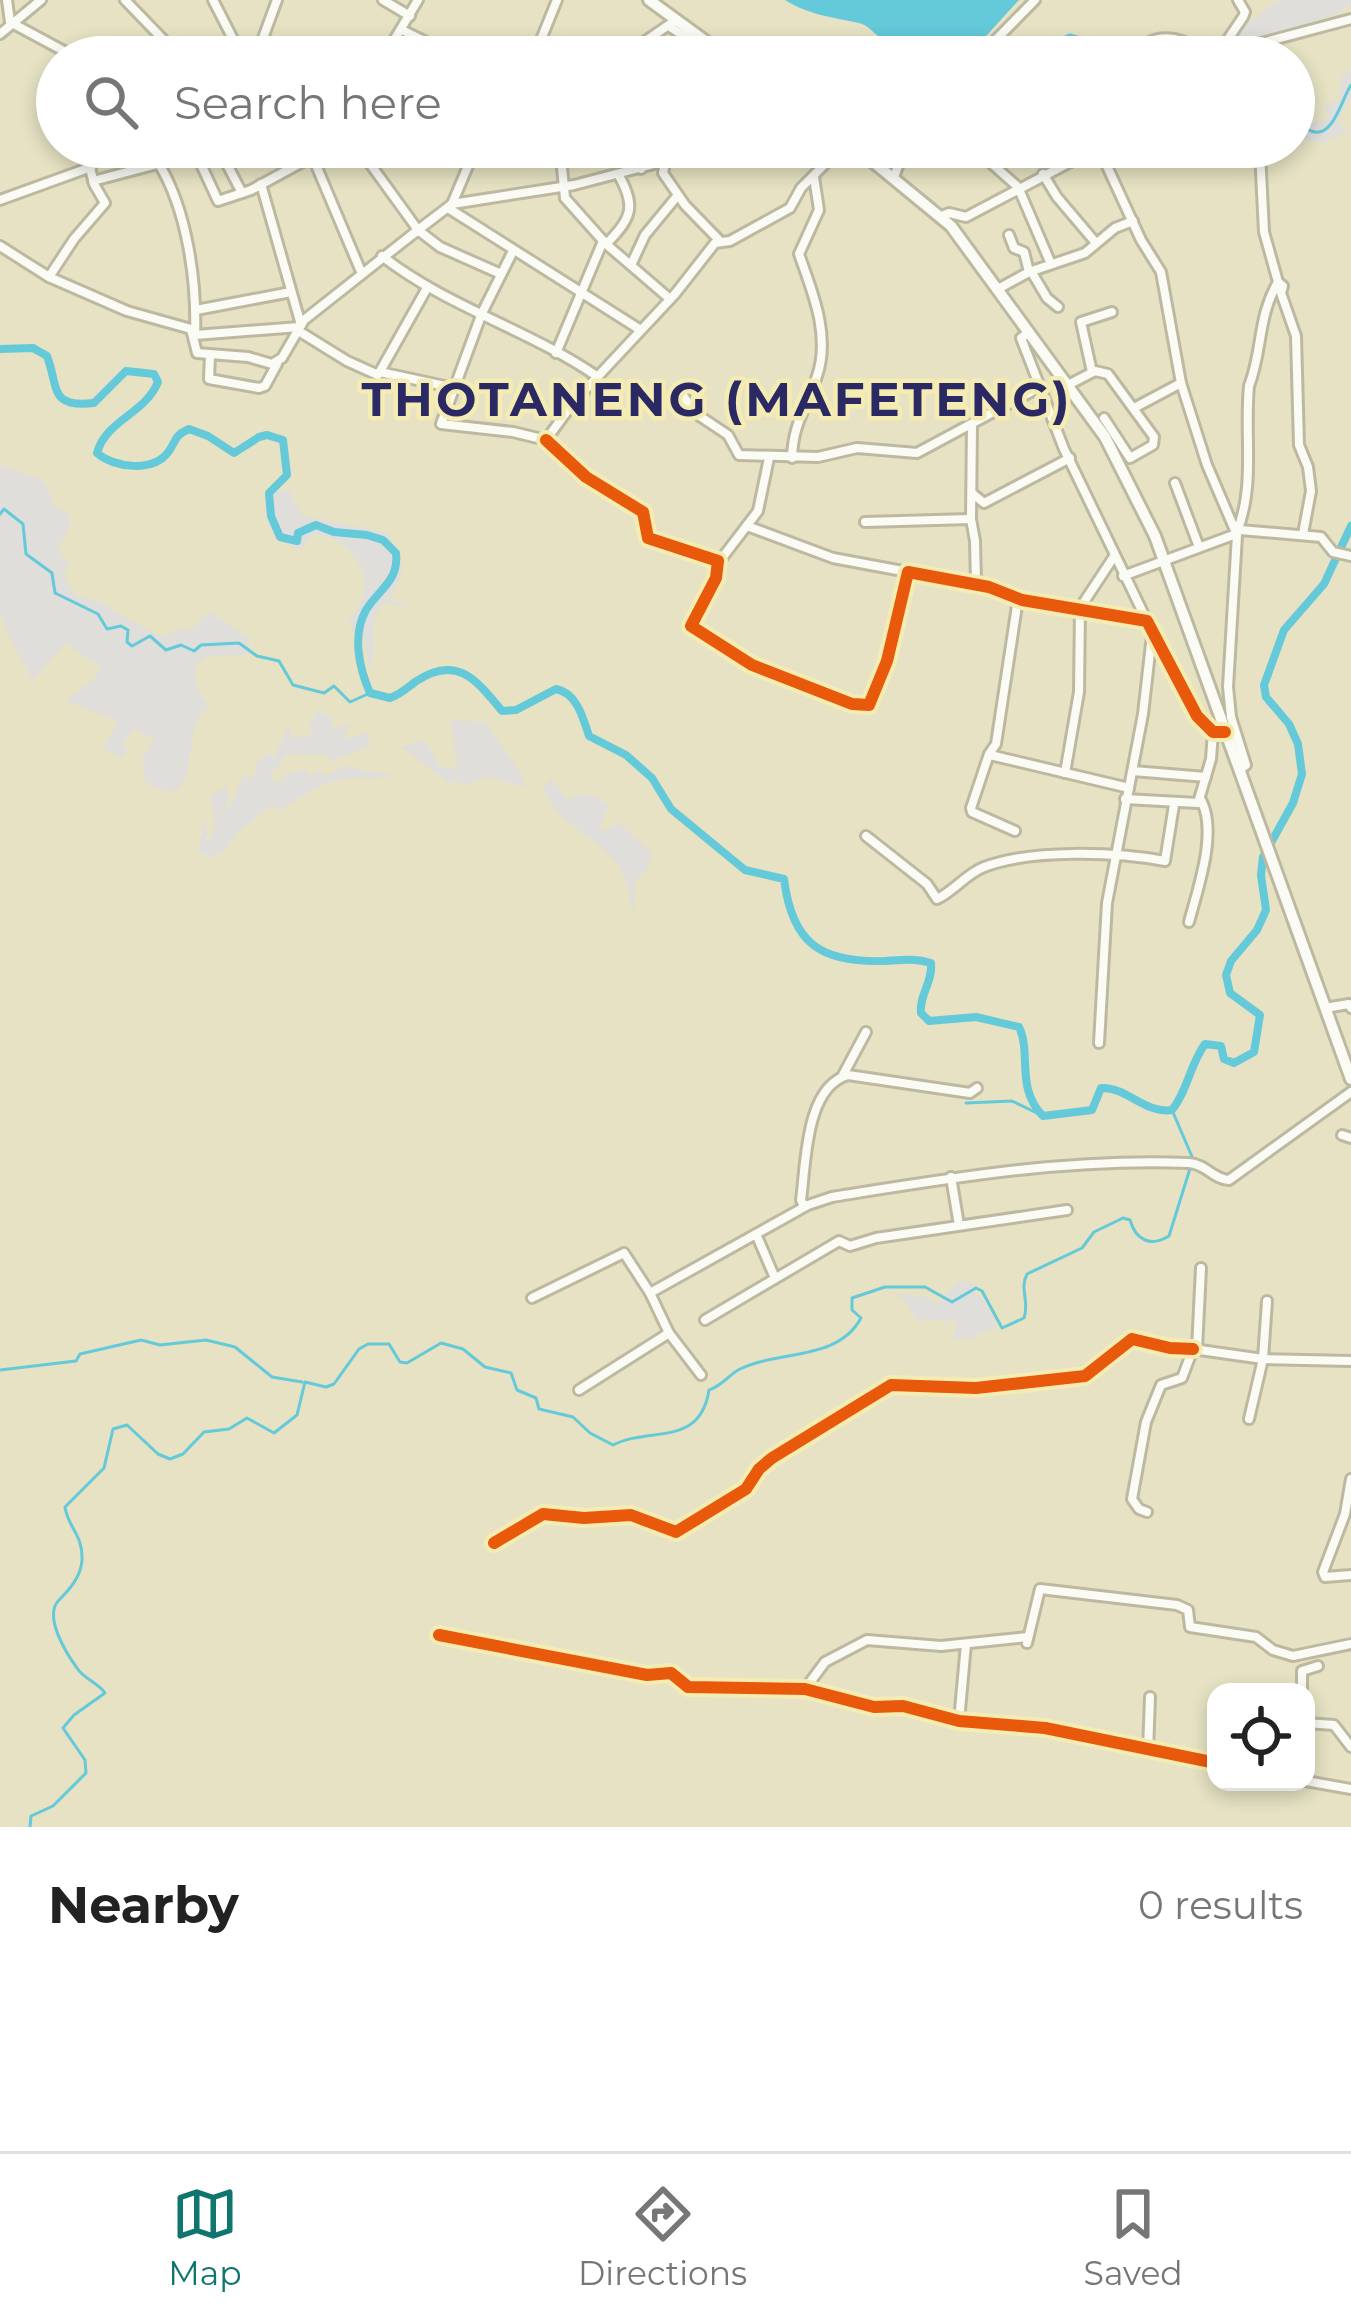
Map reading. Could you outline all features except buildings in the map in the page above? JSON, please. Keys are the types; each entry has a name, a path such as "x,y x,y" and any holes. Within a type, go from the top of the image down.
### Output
{"main road":[{"path":"649,0 694,36"},
{"path":"882,168 937,212 998,289 1025,335 1068,385 1122,466 1163,561 1219,732 1239,770 1351,1079"}],"street":[{"path":"7,0 7,15 36,36"},
{"path":"0,34 41,0"},
{"path":"125,0 160,36"},
{"path":"213,0 231,36"},
{"path":"264,36 277,0"},
{"path":"383,0 410,16"},
{"path":"398,36 418,0"},
{"path":"542,36 557,0"},
{"path":"1000,36 1035,0"},
{"path":"1232,36 1245,12 1238,0"},
{"path":"1280,36 1351,19"},
{"path":"654,36 673,23 690,36"},
{"path":"402,30 414,36"},
{"path":"0,200 89,168"},
{"path":"49,277 105,203 93,181 92,168"},
{"path":"93,181 143,168"},
{"path":"161,168 181,204 196,310 196,352 278,363"},
{"path":"200,168 216,201 293,168"},
{"path":"229,168 242,193"},
{"path":"317,168 362,274"},
{"path":"373,168 418,230 440,247 501,274"},
{"path":"450,206 467,168"},
{"path":"562,168 565,198 605,242 670,298"},
{"path":"210,356 209,380 265,386 299,327 450,206 646,168"},
{"path":"664,168 678,195 719,240 730,241 790,208 801,188 821,168"},
{"path":"894,177 897,168"},
{"path":"997,168 1018,187 1051,264"},
{"path":"937,212 964,218 1053,168"},
{"path":"1107,168 1161,272 1181,383 1207,465 1237,532"},
{"path":"1261,168 1264,232 1297,336 1299,445 1311,491 1303,534"},
{"path":"1042,173 1096,243"},
{"path":"556,353 605,242 632,205 618,174"},
{"path":"792,458 793,433 820,364 820,320 799,254 818,214 814,177"},
{"path":"261,184 299,327"},
{"path":"632,265 645,235 678,195"},
{"path":"450,206 639,329"},
{"path":"937,212 1025,335 1038,388 1123,576 1197,716 1219,732 1201,800 1195,805 1125,800"},
{"path":"998,289 1085,253 1114,228 1132,221"},
{"path":"1009,235 1014,248 1026,255 1030,272 1047,298 1058,307"},
{"path":"546,440 719,240"},
{"path":"0,246 99,301 178,325 195,335 299,327 347,362 376,375 427,288"},
{"path":"513,251 482,313 442,427 513,431 546,440 586,477 643,512 648,538 718,563"},
{"path":"382,256 427,288 598,377"},
{"path":"1239,770 1246,765 1228,687 1237,532 1248,479 1249,386 1255,373 1261,317 1278,282"},
{"path":"196,310 291,292"},
{"path":"1092,371 1081,322 1112,312"},
{"path":"1068,385 1092,371 1108,374 1155,441 1134,458 1128,457 1104,418"},
{"path":"380,372 454,388"},
{"path":"1134,409 1181,383"},
{"path":"674,393 680,391 695,413 728,435 736,453 792,458 849,449 917,453 1038,388"},
{"path":"972,422 970,519 976,584"},
{"path":"769,458 760,505 718,563 716,578 691,626 752,665 862,706 872,702 883,673 908,572"},
{"path":"971,492 984,503 1070,458"},
{"path":"1175,482 1199,547"},
{"path":"865,522 970,519"},
{"path":"747,526 833,558 976,584 1018,599 1147,621"},
{"path":"1123,576 1237,532 1321,537 1333,552 1351,556"},
{"path":"1065,773 1079,692 1080,608 1114,556"},
{"path":"1015,830 972,812 999,732 1018,599"},
{"path":"1099,1043 1113,853 1133,771 1152,633"},
{"path":"989,754 1129,788"},
{"path":"1133,771 1206,777"},
{"path":"1189,922 1206,843 1206,806 1201,800"},
{"path":"866,836 927,884 937,899 994,864 1031,856 1113,853 1165,861 1174,805"},
{"path":"1325,1008 1349,1004 1351,1008"},
{"path":"804,1207 801,1200 815,1115 866,1032"},
{"path":"843,1075 970,1093 977,1088"},
{"path":"650,1293 804,1207 832,1197 1043,1166 1196,1163 1221,1180 1229,1180 1351,1092"},
{"path":"951,1178 959,1226"},
{"path":"705,1320 839,1241 850,1246 876,1238 1066,1210"},
{"path":"756,1234 775,1278"},
{"path":"532,1298 624,1253 670,1333 701,1375"},
{"path":"1148,1512 1138,1509 1132,1498 1148,1412 1161,1385 1182,1378 1195,1349 1201,1268"},
{"path":"1249,1419 1263,1359 1267,1301"},
{"path":"579,1390 670,1333"},
{"path":"494,1543 538,1515 631,1515 676,1532 746,1489 772,1458 891,1385 976,1388 1085,1376 1132,1339 1263,1359 1351,1361"},
{"path":"1351,1479 1345,1514 1323,1572 1325,1577 1351,1575"},
{"path":"806,1689 825,1662 867,1640 933,1646 1027,1640 1040,1588 1177,1605 1188,1610 1190,1627 1256,1637 1273,1650 1318,1664 1317,1669 1302,1671 1302,1683"},
{"path":"439,1635 646,1675 671,1673 688,1687 806,1689 874,1707 921,1708 931,1716 958,1721 1045,1728 1207,1761"},
{"path":"958,1721 966,1644"},
{"path":"1300,1657 1351,1644"},
{"path":"1148,1751 1150,1697"},
{"path":"1315,1724 1334,1725 1351,1747"},
{"path":"1315,1783 1351,1789"}],"shaded area":[{"path":"1278,0 1351,0 1335,15 1264,36 1238,36"},
{"path":"1351,69 1351,97 1340,116 1340,125 1349,128 1335,140 1329,136 1326,143 1315,142 1315,121 1328,119 1325,106 1338,100 1342,76"},
{"path":"0,464 43,481 54,507 69,514 71,526 57,549 69,563 64,574 77,596 100,602 166,637 179,628 190,631 211,611 249,639 245,655 207,656 195,665 197,687 209,705 197,721 186,774 173,791 144,780 143,756 155,739 134,729 123,743 127,749 122,758 103,748 118,721 66,701 94,679 101,667 66,643 33,680 10,639 0,612"},
{"path":"288,490 303,516 387,533 397,550 401,572 389,598 409,608 384,603 378,612 369,668 364,635 354,633 349,623 365,592 361,568 333,539 315,534 300,549 274,535 265,493"},
{"path":"318,710 331,718 333,729 350,723 344,739 369,732 369,746 329,762 329,755 287,754 272,773 272,781 279,783 286,774 305,769 310,776 320,771 326,776 345,766 394,776 326,784 280,810 270,807 238,832 226,850 211,858 198,851 205,818 208,835 204,842 209,841 215,824 210,795 228,786 227,813 244,774 253,779 258,761 270,752 273,759 290,724 290,738 312,736 310,723"},
{"path":"450,719 487,723 526,787 487,777 464,786 458,781 449,783 401,747 425,740 440,767 458,770"},
{"path":"551,779 570,802 574,796 593,794 609,806 600,827 604,831 619,823 652,854 635,881 634,914 620,868 550,801 543,787"},
{"path":"968,1281 977,1287 969,1290 983,1298 997,1326 968,1340 953,1337 957,1321 916,1320 907,1303 894,1293 929,1298 938,1305 957,1282"}],"water":[{"path":"785,0 1019,0 986,36 879,36 863,24"}],"waterway":[{"path":"1068,36 1074,36"},
{"path":"1315,132 1331,124 1351,85"},
{"path":"0,349 33,348 47,356 58,393 80,404 94,403 126,371 154,374 158,382 152,393 102,442 97,453 113,462 154,463 189,429 234,453 259,437 283,440 287,475 269,493 271,516 280,537 297,541 298,533 316,525 383,540 396,553 391,578 366,610 359,630 360,662 370,693 390,698 443,670 465,674 502,711 516,710 556,689 563,691 578,707 589,736 626,755 652,778 671,809 745,870 784,879 794,920 813,945 843,958 931,963 921,1006 929,1021 976,1017 1019,1027 1029,1094 1043,1116 1092,1110 1101,1088 1153,1108 1172,1110 1205,1044 1221,1046 1224,1059 1234,1063 1254,1052 1260,1015 1230,993 1226,975 1266,910 1263,857 1293,803 1302,774 1298,744 1289,724 1266,697 1264,685 1284,630 1324,584 1351,526"},
{"path":"0,514 4,509 23,524 26,554 52,573 55,593 98,614 107,629 121,626 128,630 127,642 132,646 150,636 166,650 181,645 194,651 201,645 239,643 257,656 279,661 293,685 324,693 334,686 350,702 370,693"},
{"path":"966,1103 1012,1101 1043,1116"},
{"path":"30,1827 31,1816 53,1806 86,1773 85,1760 63,1728 105,1693 72,1661 54,1615 82,1560 65,1507 104,1468 113,1429 127,1425 170,1459 183,1454 204,1432 229,1429 247,1418 274,1433 297,1415 305,1382 334,1384 359,1349 368,1344 389,1344 400,1362 407,1363 441,1343 463,1349 485,1367 511,1373 517,1390 536,1398 539,1409 573,1417 613,1445 672,1432 695,1420 709,1390 740,1369 823,1348 851,1332 861,1318 852,1310 852,1298 885,1287 925,1287 952,1302 976,1288 1002,1328 1024,1318 1027,1274 1082,1248 1094,1232 1123,1218 1145,1240 1169,1236 1193,1159 1172,1110"},
{"path":"0,1370 76,1361 80,1354 141,1340 160,1345 206,1340 235,1347 272,1377 302,1382"}],"cycle path":[{"path":"546,440 586,477 643,512 648,538 718,561 716,578 691,626 752,665 852,704 869,705 887,661 908,572 989,587 1022,600 1147,621 1197,716 1213,732 1225,732"},
{"path":"494,1543 543,1514 631,1515 676,1532 746,1489 772,1458 891,1385 976,1388 1085,1376 1132,1339 1193,1349"},
{"path":"439,1635 647,1675 671,1673 688,1687 805,1689 874,1707 903,1706 959,1721 1045,1728 1207,1761"}],"district":[{"name":"THOTANENG (MAFETENG)","path":"717,399"}]}
